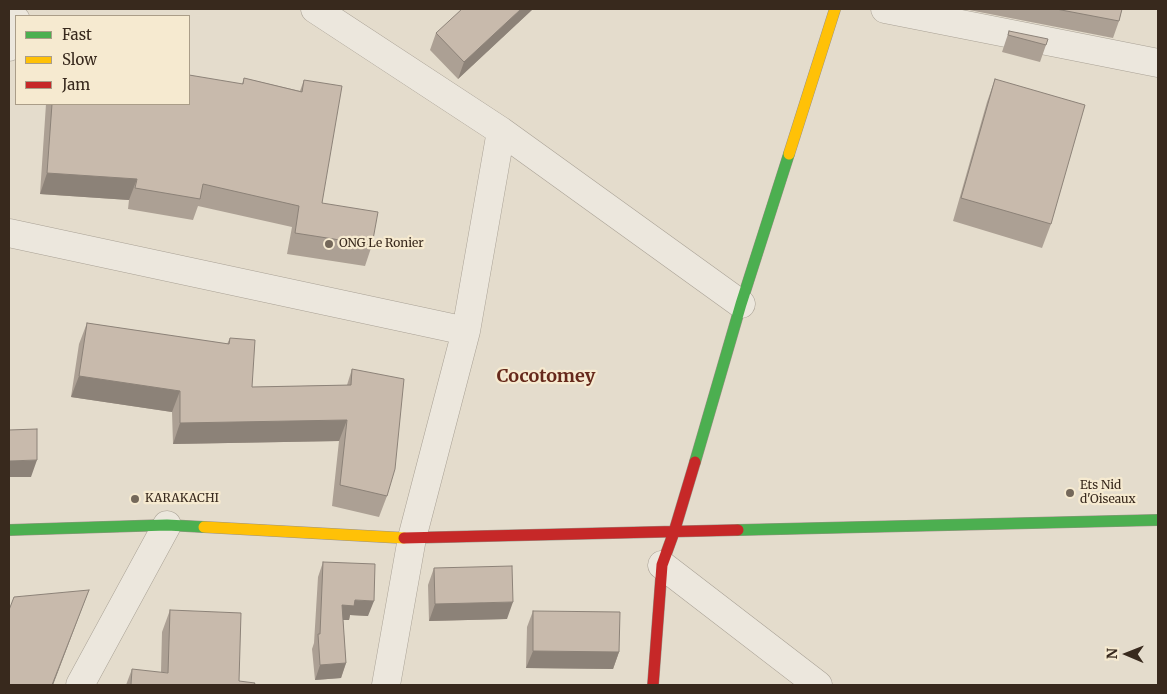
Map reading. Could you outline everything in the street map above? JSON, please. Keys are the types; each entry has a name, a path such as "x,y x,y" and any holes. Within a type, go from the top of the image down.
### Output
{"main road":[{"path":"654,685 662,565 674,532 741,304 835,9"},
{"path":"9,530 167,525 412,538 1158,520"}],"street":[{"path":"314,9 500,131 741,304"},
{"path":"885,9 1158,59"},
{"path":"9,48 15,24"},
{"path":"386,685 412,538 466,331 500,131"},
{"path":"9,233 466,331"},
{"path":"80,685 167,525"},
{"path":"662,565 818,685"}],"building":[{"path":"462,9 521,9 464,62 436,33"},
{"path":"1056,9 1122,9 1119,21"},
{"path":"1009,31 1048,39 1046,45 1008,35"},
{"path":"190,75 243,84 244,78 302,92 304,80 342,86 322,203 378,212 372,245 295,233 299,206 203,184 200,199 135,188 137,179 47,173 52,105 190,105"},
{"path":"995,79 1085,105 1051,224 961,198"},
{"path":"87,323 229,344 230,338 255,340 252,387 351,385 352,369 404,379 395,469 387,496 340,485 347,420 180,423 180,391 79,376"},
{"path":"37,429 37,460 9,461 9,430"},
{"path":"323,562 375,564 374,601 355,600 354,606 342,605 346,663 320,665 318,634 320,634"},
{"path":"512,566 513,602 435,604 434,568"},
{"path":"89,590 52,685 9,685 9,610 14,597"},
{"path":"170,610 241,613 239,681 255,683 254,685 131,685 132,669 168,673"},
{"path":"533,611 620,612 619,652 533,651"}],"traffic: fast":[{"path":"695,462 741,304 789,154"},
{"path":"738,530 1158,520"},
{"path":"9,530 167,525 204,527"}],"traffic: slow":[{"path":"789,154 835,9"},
{"path":"204,527 404,538"}],"traffic: jam":[{"path":"653,685 662,565 695,462"},
{"path":"404,538 738,530"}],"place":[{"name":"ONG Le Ronier","path":"329,244"},
{"name":"Ets Nid d'Oiseaux","path":"1070,493"},
{"name":"KARAKACHI","path":"135,499"}],"district":[{"name":"Cocotomey","path":"546,377"}]}
